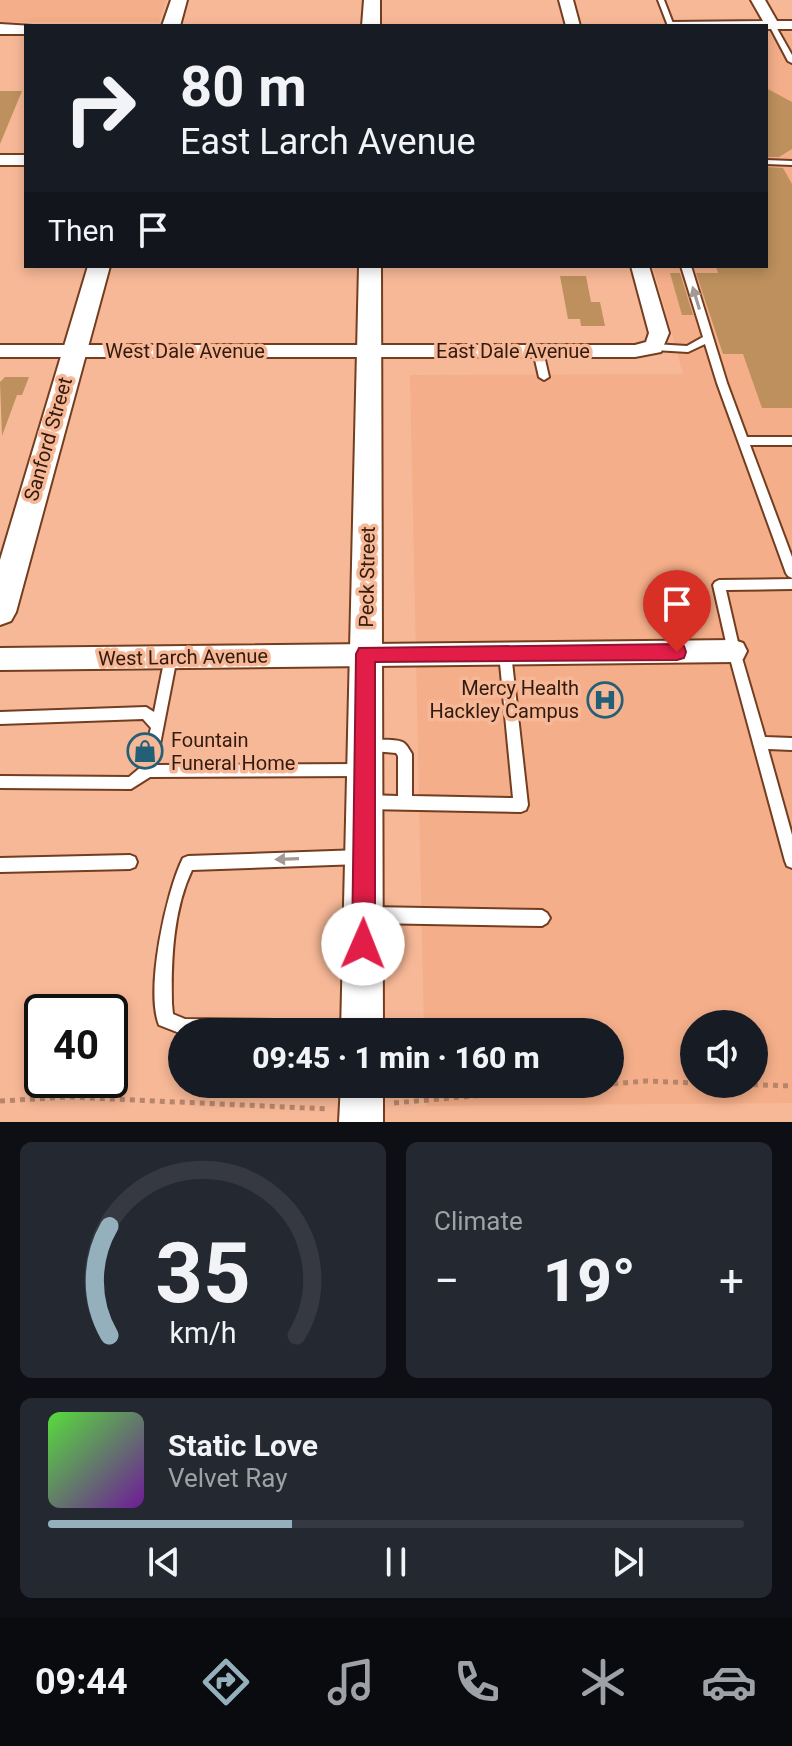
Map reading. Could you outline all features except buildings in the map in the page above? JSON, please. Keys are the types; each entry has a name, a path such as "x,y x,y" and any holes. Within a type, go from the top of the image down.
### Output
{"street":[{"path":"172,24 179,0"},
{"path":"371,24 372,0"},
{"path":"566,0 572,24"},
{"path":"758,0 772,25"},
{"path":"768,25 792,25"},
{"path":"0,29 24,29"},
{"path":"0,160 24,160"},
{"name":"Sanford Street","path":"0,612 98,268"},
{"name":"Peck Street","path":"362,1018 370,268"},
{"path":"641,268 659,333 654,347"},
{"name":"East Dale Avenue","path":"371,351 635,351 654,347"},
{"name":"West Dale Avenue","path":"0,351 371,351"},
{"name":"West Larch Avenue","path":"0,659 734,651"},
{"path":"361,1122 362,1098"}],"lane":[{"path":"661,0 670,24"},
{"path":"772,25 792,61"},
{"path":"768,162 792,163"},
{"path":"687,268 722,383 792,573"},
{"path":"654,347 688,349 708,339"},
{"path":"538,351 544,377"},
{"path":"744,441 792,441"},
{"path":"792,584 719,585 792,861"},
{"path":"0,782 131,783 147,771 365,773 405,803 521,805 505,653"},
{"path":"147,771 171,657"},
{"path":"0,718 146,713 158,726"},
{"path":"760,743 792,744"},
{"path":"365,773 399,747 405,754 405,803"},
{"path":"168,1020 165,1019 162,1002 175,897 179,876 188,863 365,857"},
{"path":"0,865 130,862"},
{"path":"364,915 542,918"}],"path":[{"path":"768,1085 792,1086"}],"shaded area":[{"path":"0,0 166,0 159,22 0,22"},
{"name":"Mercy Health Hackley Campus","path":"768,31 790,31 792,1103 426,1106 426,1098 624,1098 624,1018 424,1018 410,375 683,374 654,268 768,268"}],"place":[{"name":"Mercy Health Hackley Campus","path":"605,700"},
{"name":"Fountain Funeral Home","path":"145,751"}],"route":[{"path":"363,944 366,654 677,652"}]}
